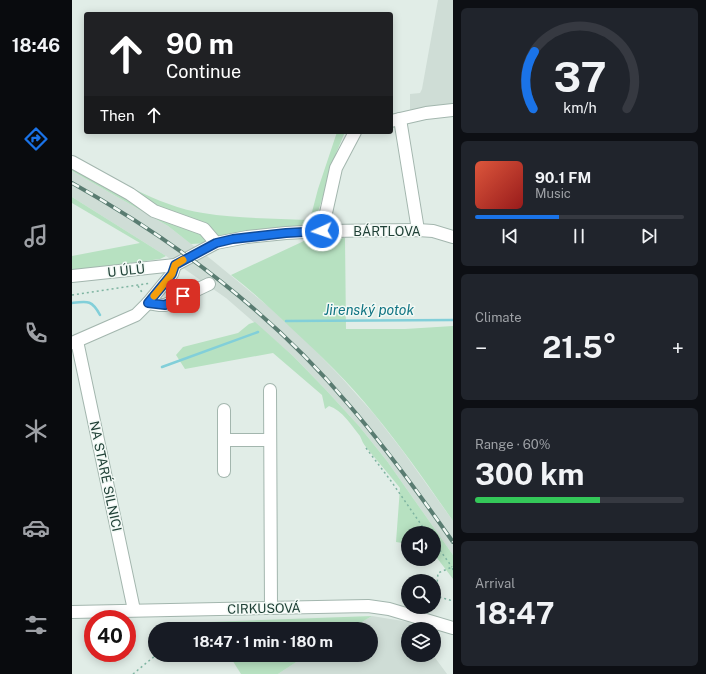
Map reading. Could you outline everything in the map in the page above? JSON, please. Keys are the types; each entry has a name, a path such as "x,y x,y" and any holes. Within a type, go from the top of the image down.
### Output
{"street":[{"path":"418,230 396,120 426,113 453,110"},
{"path":"322,231 336,168 354,134"},
{"path":"72,162 130,194 154,211 204,229 216,243"},
{"name":"BÁRTLOVA","path":"177,264 216,243 262,235 322,231 418,230 433,231 453,237"},
{"path":"74,342 136,315 146,298 161,287 172,274 177,264"},
{"name":"U ÚLŮ","path":"72,276 177,264"},
{"path":"146,298 165,305 208,284"},
{"name":"NA STARÉ SILNICI","path":"74,342 134,610"},
{"path":"270,390 271,608"},
{"path":"224,410 224,471"},
{"path":"224,440 270,440"},
{"name":"CIRKUSOVÁ","path":"134,610 368,606 389,609 453,628"},
{"name":"CIRKUSOVÁ","path":"72,612 84,612"}],"path":[{"path":"72,294 156,282 161,287"},
{"path":"137,285 146,298"},
{"path":"366,448 423,526"},
{"path":"441,552 452,569 438,573 436,596 453,601"},
{"path":"133,674 148,662"}],"shaded area":[{"path":"438,0 453,0 453,105 410,110 410,94 420,93 422,89"},
{"path":"72,171 168,226 269,307 307,342 374,414 453,521 453,555 441,538 441,526 433,526 387,461 359,426 293,356 226,298 166,256 72,197"},
{"path":"372,616 409,622 401,622 401,662 438,662 447,674 278,674 296,662 378,662 378,622 362,622"}],"green space":[{"path":"336,134 344,134 337,151 314,225 304,228 210,243 191,244 168,226 72,171 72,156 152,197 169,204 203,213 255,218 307,220 312,212"},
{"path":"72,197 166,256 160,259 72,271 72,256 140,243 72,203"},
{"path":"345,238 346,329 405,329 453,326 453,521 395,441 345,380 276,314 231,275 304,241"},
{"path":"255,322 293,356 359,426 387,461 433,526 401,526 401,543 396,542 400,488 365,446 360,436 346,419 334,408 329,406 325,409 322,395 273,353 185,369 176,355 183,347 238,333 249,324"},
{"path":"441,538 453,555 453,579 441,563"},
{"path":"372,616 362,622 207,622"},
{"path":"233,662 296,662 278,674 241,674"}],"waterway":[{"name":"Jirenský potok","path":"72,303 86,302 92,304 100,315"},
{"name":"Jirenský potok","path":"286,321 453,320"},
{"name":"Jirenský potok","path":"162,367 258,332"}],"railway":[{"path":"72,183 111,205 185,254 221,281 288,340 319,371 363,421 453,542"}],"slow traffic":[{"path":"154,296 172,274 175,265 183,260"}],"route":[{"path":"183,296 165,305 148,303 172,274 175,265 216,243 247,237 322,231"}]}
